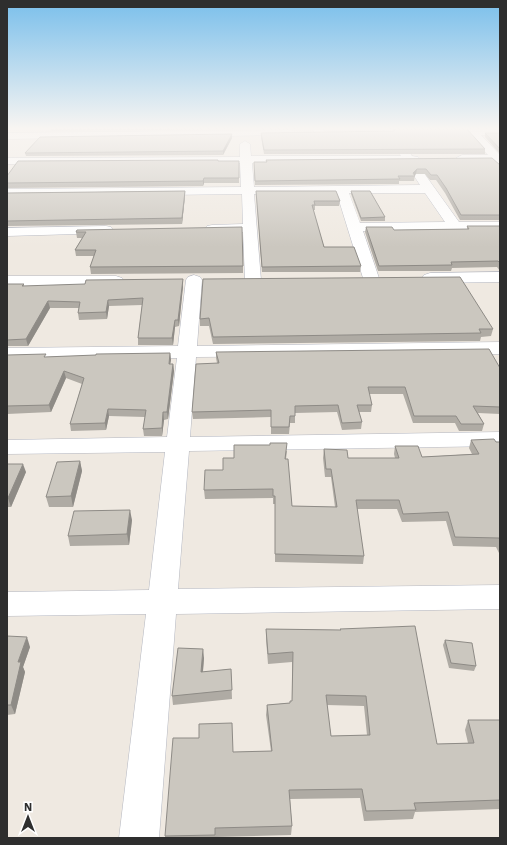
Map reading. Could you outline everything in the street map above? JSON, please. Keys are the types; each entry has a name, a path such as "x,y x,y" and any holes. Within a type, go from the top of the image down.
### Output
{"street":[{"path":"247,167 254,280"},
{"path":"413,167 455,227"},
{"path":"7,193 428,189"},
{"path":"342,190 371,278"},
{"path":"354,227 500,226"},
{"path":"195,229 250,228"},
{"path":"7,232 117,230"},
{"path":"417,278 498,281"},
{"path":"7,281 132,280"},
{"path":"139,838 194,280"},
{"path":"7,354 500,348"},
{"path":"7,447 500,439"},
{"path":"7,604 500,597"}],"building":[{"path":"13,167 239,167 239,178 204,178 203,181 7,183 7,176"},
{"path":"254,167 500,167 500,215 461,215 437,175 431,175 426,169 417,169 413,173 415,176 398,176 400,179 255,181"},
{"path":"185,191 182,218 7,221 7,193"},
{"path":"256,191 336,191 340,201 314,201 315,205 312,205 324,247 354,247 361,266 262,267"},
{"path":"351,191 370,191 385,217 361,218"},
{"path":"467,226 500,226 500,263 498,261 451,262 452,265 379,266 366,227 392,227 394,230 469,229"},
{"path":"242,227 243,266 90,267 96,250 75,250 86,232 76,232 77,230"},
{"path":"460,277 493,329 479,329 481,333 213,337 209,318 200,319 203,279"},
{"path":"183,279 178,320 175,320 172,338 138,338 143,298 108,300 106,312 78,313 80,302 48,301 26,339 7,340 7,284 24,284 22,286 85,284 86,280"},
{"path":"489,349 500,368 500,407 473,406 484,424 461,424 456,416 414,416 405,387 368,387 372,405 357,405 362,422 342,423 338,405 295,406 295,416 290,416 289,427 271,427 271,410 192,412 196,364 219,363 216,352"},
{"path":"170,353 169,364 173,364 167,412 163,412 162,428 143,429 146,410 108,409 105,423 70,424 84,378 64,371 49,405 7,406 7,355 46,354 44,357 96,354"},
{"path":"494,439 496,442 500,442 500,541 499,538 455,537 448,512 403,514 399,500 356,500 364,556 275,554 275,496 273,496 273,489 204,490 205,470 223,470 223,458 234,458 234,445 270,445 270,443 287,443 285,459 288,459 292,506 337,507 331,469 326,469 324,449 347,450 348,458 399,458 395,446 418,446 422,457 479,454 471,440"},
{"path":"80,461 71,496 46,497 57,462"},
{"path":"7,464 23,464 8,498 7,498"},
{"path":"130,510 127,534 68,536 74,511"},
{"path":"415,626 437,744 474,743 468,720 500,720 500,800 414,803 416,810 366,811 362,789 289,790 292,826 215,828 215,835 165,836 173,738 199,738 199,724 232,723 233,752 272,751 267,705 290,703 290,701 292,701 293,652 268,654 266,629 341,630 340,629","holes":["326,695 366,696 370,735 331,736"]},
{"path":"7,636 27,637 18,662 21,662 11,705 7,705"},
{"path":"445,640 472,643 476,666 451,663"},
{"path":"178,648 203,649 201,672 231,669 232,690 172,696"}]}
